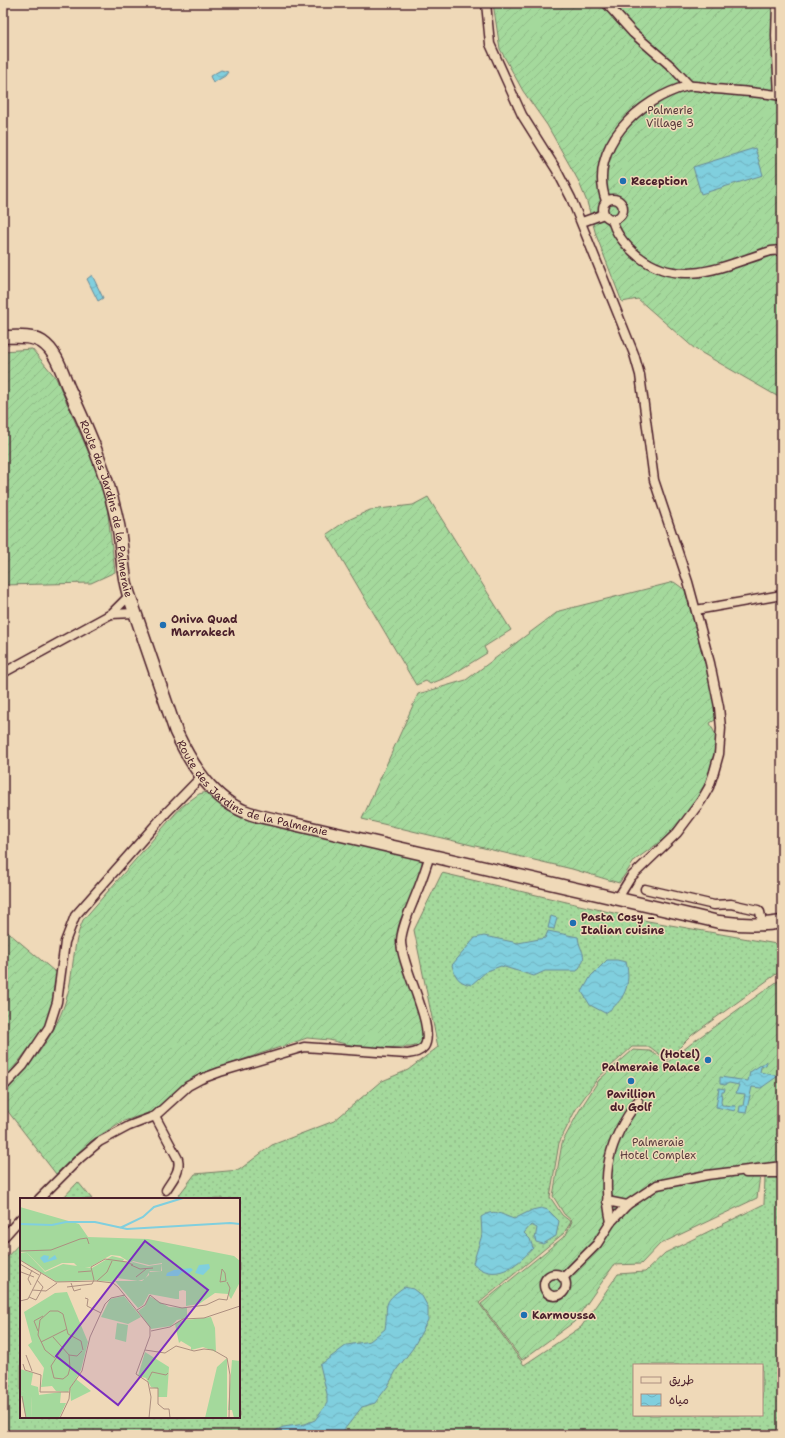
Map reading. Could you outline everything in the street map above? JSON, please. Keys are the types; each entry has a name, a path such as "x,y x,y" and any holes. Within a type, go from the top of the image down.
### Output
{"street":[{"path":"486,3 490,44 522,115 556,169 582,222 634,354 640,375 654,480 696,610 710,663 721,718 719,754 709,787 686,822 641,866 623,887 618,898"},
{"path":"606,3 633,33 672,67 690,86"},
{"path":"604,214 603,210 606,201 602,183 602,171 607,152 619,131 634,114 653,100 690,86 780,96 776,36 778,3"},
{"path":"604,214 612,219 620,217 624,210 624,206 618,199 610,199 606,201"},
{"path":"582,222 604,214"},
{"path":"612,219 613,226 619,237 629,248 644,261 663,270 682,273 700,273 771,251 782,250"},
{"name":"Route des Jardins de la Palmeraie","path":"3,337 22,337 41,342 50,350 57,361 108,481 118,522 124,579 134,613 176,732 183,747 213,791 230,804 248,813 719,922 744,926 763,926 782,922"},
{"path":"696,610 782,595"},
{"path":"3,673 111,614 129,596"},
{"path":"111,614 134,613"},
{"path":"3,1087 23,1066 49,1027 57,1002 63,968 65,942 75,916 166,813 202,776"},
{"path":"40,1198 80,1158 99,1142 129,1126 154,1116 188,1086 201,1079 297,1049 313,1047 407,1054 417,1053 424,1047 427,1038 426,1028 401,944 405,924 430,855"},
{"path":"645,889 714,905 730,904 758,910 760,912 763,926"},
{"path":"611,1222 607,1201 606,1176 611,1152 617,1134 638,1101"},
{"path":"154,1116 180,1165 166,1190"},
{"path":"563,1278 597,1244 611,1222 627,1205 657,1185 706,1175 782,1166"},
{"path":"739,1172 758,1174 782,1173"},
{"path":"607,1201 627,1205"},
{"path":"3,1238 20,1219"}],"green space":[{"name":"Palmerie Village 3","path":"493,3 782,3 782,399 695,349 638,299 622,302 596,235 587,202 578,180 547,125 523,91 500,49"},
{"path":"32,349 56,378 105,490 115,572 91,583 3,585 3,351"},
{"path":"428,497 511,630 484,647 487,653 450,676 430,684 426,681 416,685 327,534 346,521 370,510 413,505"},
{"path":"674,582 685,590 720,717 710,723 716,736 716,743 710,773 695,805 664,839 635,860 619,883 572,869 362,819 418,694 466,680 559,611"},
{"path":"207,792 216,799 419,856 422,861 422,871 399,931 421,1021 423,1034 422,1042 419,1045 411,1047 363,1048 329,1040 307,1038 209,1071 191,1080 154,1111 121,1122 91,1141 56,1174 3,1105 3,1094 36,1057 61,1015 70,983 76,943 83,920 181,807 199,794"},
{"path":"442,873 648,921 782,945 779,972 692,1035 667,1060 650,1047 632,1047 598,1078 576,1109 559,1143 550,1197 562,1215 571,1222 564,1233 479,1303 524,1365 581,1327 618,1274 645,1272 665,1253 764,1204 765,1177 782,1176 782,1435 3,1435 3,1261 20,1243 20,1418 240,1418 240,1198 181,1198 179,1195 195,1174 239,1170 272,1145 334,1121 380,1082 408,1070 438,1047 414,930"},
{"path":"3,928 54,971 61,972 48,1023 3,1082"},
{"name":"Palmeraie Hotel Complex","path":"782,978 782,1164 761,1168 757,1198 660,1244 641,1264 614,1265 574,1322 522,1360 481,1304 566,1235 572,1221 564,1214 553,1196 562,1143 579,1111 599,1080 633,1050 650,1051 668,1062 697,1039"},
{"path":"78,1182 91,1198 63,1198"}],"water":[{"path":"221,70 228,72 225,76 213,83 210,76"},
{"path":"755,148 763,175 701,194 693,167"},
{"path":"92,275 103,298 98,301 87,279"},
{"path":"551,916 557,918 554,929 548,928"},
{"path":"548,931 578,937 584,957 577,971 545,971 534,976 501,966 487,971 471,985 460,981 454,973 452,965 475,938 484,936 518,943 545,938"},
{"path":"607,960 626,962 628,978 622,998 612,1009 605,1013 590,1005 582,992 591,976"},
{"path":"767,1061 766,1065 761,1067 760,1072 778,1076 761,1088 752,1087 746,1113 739,1112 740,1106 743,1106 745,1094 736,1093 739,1085 729,1083 725,1085 720,1084 720,1077 748,1081 750,1072"},
{"path":"719,1088 725,1089 724,1092 722,1092 722,1105 736,1106 735,1111 716,1107"},
{"path":"541,1208 548,1210 559,1221 556,1236 543,1244 536,1242 535,1239 537,1228 531,1225 524,1233 530,1239 533,1248 513,1266 497,1272 489,1272 481,1269 473,1263 482,1235 481,1217 494,1212 514,1219 532,1210"},
{"path":"404,1287 413,1289 422,1296 428,1307 428,1320 413,1348 397,1369 388,1386 375,1403 362,1407 340,1435 267,1435 283,1427 305,1424 315,1420 327,1403 327,1394 320,1365 347,1345 370,1341 385,1329 388,1301"}],"place":[{"name":"Reception","path":"623,181"},
{"name":"Oniva Quad Marrakech","path":"163,625"},
{"name":"Pasta Cosy – Italian cuisine","path":"573,923"},
{"name":"(Hotel) Palmeraie Palace","path":"708,1060"},
{"name":"Pavillion du Golf","path":"631,1081"},
{"name":"Karmoussa","path":"524,1315"}]}
